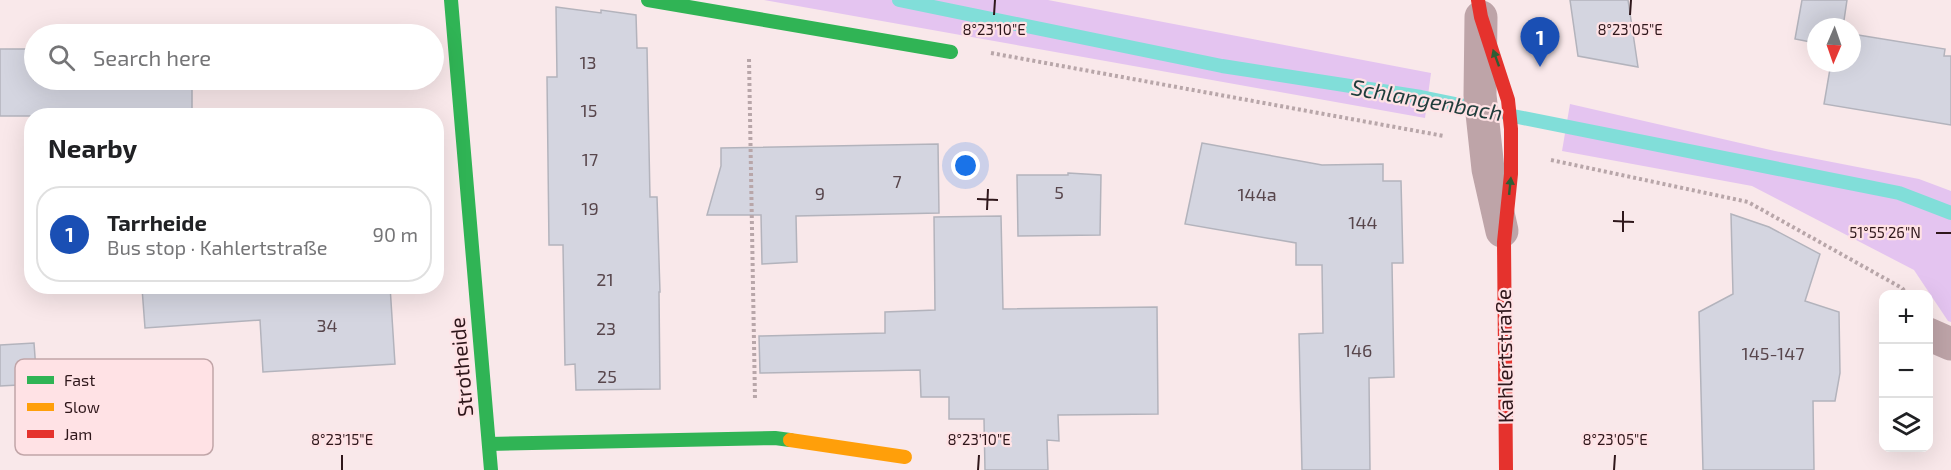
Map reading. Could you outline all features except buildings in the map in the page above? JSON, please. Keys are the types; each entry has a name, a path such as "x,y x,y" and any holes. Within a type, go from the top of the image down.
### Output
{"street":[{"name":"Strotheide","path":"451,0 491,470"},
{"path":"648,0 951,52"},
{"name":"Kahlertstraße","path":"1479,9 1479,68 1496,111 1488,169 1504,242 1506,470"},
{"path":"1933,336 1951,344"},
{"name":"Strotheide","path":"489,444 775,438 905,458"}],"path":[{"path":"748,16 755,439"},
{"path":"951,52 995,53 1448,137"},
{"path":"1548,160 1749,202 1904,290"}],"shaded area":[{"path":"764,0 1048,0 1431,73 1425,118"},
{"path":"1570,104 1775,151 1919,179 1951,191 1951,322 1933,298 1933,290 1927,290 1914,270 1752,186 1562,151"}],"waterway":[{"name":"Schlangenbach","path":"899,0 1222,66 1421,97 1480,109"},
{"name":"Schlangenbach","path":"1508,115 1899,193 1951,213"}],"traffic: fast":[{"path":"451,0 491,470"},
{"path":"648,0 951,52"},
{"path":"489,444 775,438 790,440"}],"traffic: slow":[{"path":"790,440 905,457"}],"traffic: jam":[{"path":"1478,0 1481,17 1508,100 1511,129 1511,174 1504,242 1506,470"}],"place":[{"name":"Tarrheide","path":"1540,67"}]}
